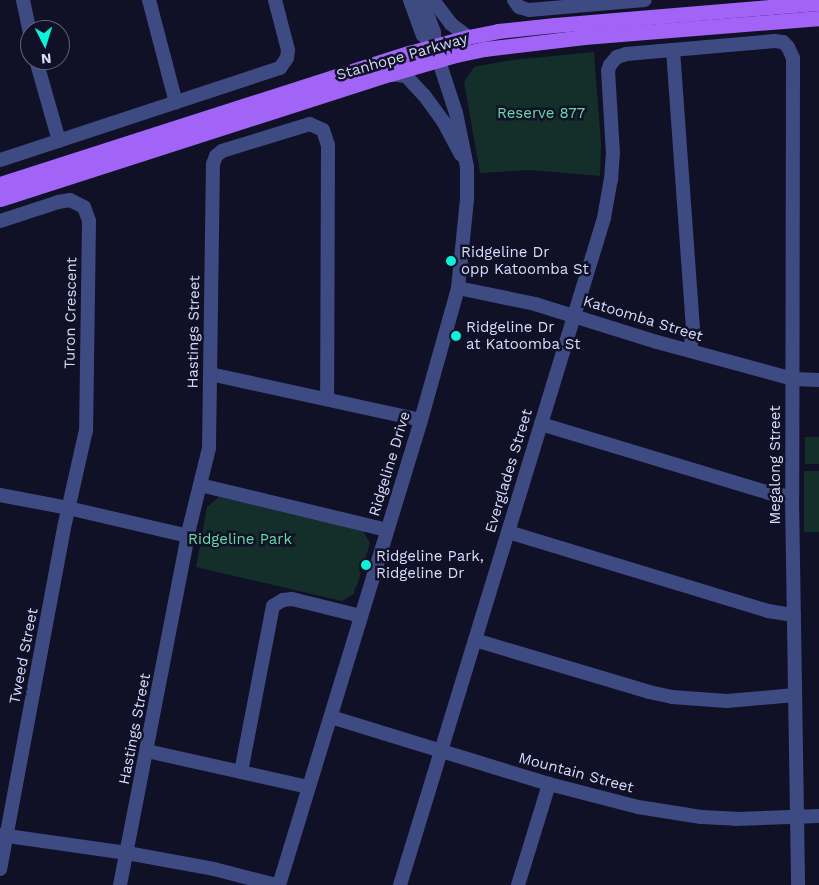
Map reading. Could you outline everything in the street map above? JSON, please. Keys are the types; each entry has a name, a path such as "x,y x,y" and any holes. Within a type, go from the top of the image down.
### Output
{"main road":[{"name":"Stanhope Parkway","path":"0,199 390,74 468,37 498,31 554,25 819,3"},
{"name":"Stanhope Parkway","path":"0,184 436,53 819,18"}],"street":[{"path":"23,0 27,20"},
{"path":"149,0 176,103"},
{"path":"0,160 280,68 287,58 287,43 275,0"},
{"path":"410,0 422,35 436,53"},
{"path":"422,0 434,32 436,53"},
{"path":"433,0 451,24 468,37"},
{"path":"514,0 519,7 529,10 645,0"},
{"name":"Megalong Street","path":"673,50 774,41 783,42 788,47 793,58 792,497 799,818 798,885"},
{"path":"673,50 693,328 690,351"},
{"name":"Everglades Street","path":"400,885 604,218 611,180 613,154 608,72 612,61 626,54 673,50"},
{"name":"Ridgeline Drive","path":"278,885 421,420 458,288 467,199 467,167 456,113 436,53"},
{"path":"39,70 59,140"},
{"path":"390,74 406,76 424,95 443,121 467,167"},
{"name":"Hastings Street","path":"120,885 188,536 209,448 212,168 214,160 222,151 304,125 316,125 326,134 328,145 327,398"},
{"name":"Turon Crescent","path":"0,221 64,200 78,202 84,207 88,215 86,430 68,508"},
{"name":"Katoomba Street","path":"458,288 520,300 690,351 793,379 819,380"},
{"path":"210,374 421,420"},
{"path":"541,424 769,493 792,497"},
{"path":"200,485 387,530"},
{"path":"0,495 68,508 188,536"},
{"name":"Tweed Street","path":"0,869 4,835 68,508"},
{"path":"508,532 768,611 794,615"},
{"path":"241,772 273,606 283,600 292,599 361,616"},
{"path":"475,640 649,692 672,697 727,701 795,694"},
{"name":"Mountain Street","path":"331,717 549,784 606,800 670,813 736,819 819,816"},
{"path":"147,751 308,787"},
{"path":"518,885 549,784"},
{"path":"4,835 127,853 214,869 278,885"}],"green space":[{"name":"Reserve 877","path":"594,52 601,143 600,176 530,170 480,173 464,82 474,67 512,60"},
{"path":"805,437 819,437 819,464 805,464"},
{"path":"804,471 819,471 819,532 804,532"},
{"name":"Ridgeline Park","path":"219,497 363,531 370,543 363,566 360,566 359,572 361,572 354,594 342,601 196,567 207,507"}],"place":[{"name":"Ridgeline Dr opp Katoomba St","path":"451,261"},
{"name":"Ridgeline Dr at Katoomba St","path":"456,336"},
{"name":"Ridgeline Park, Ridgeline Dr","path":"366,565"}]}
